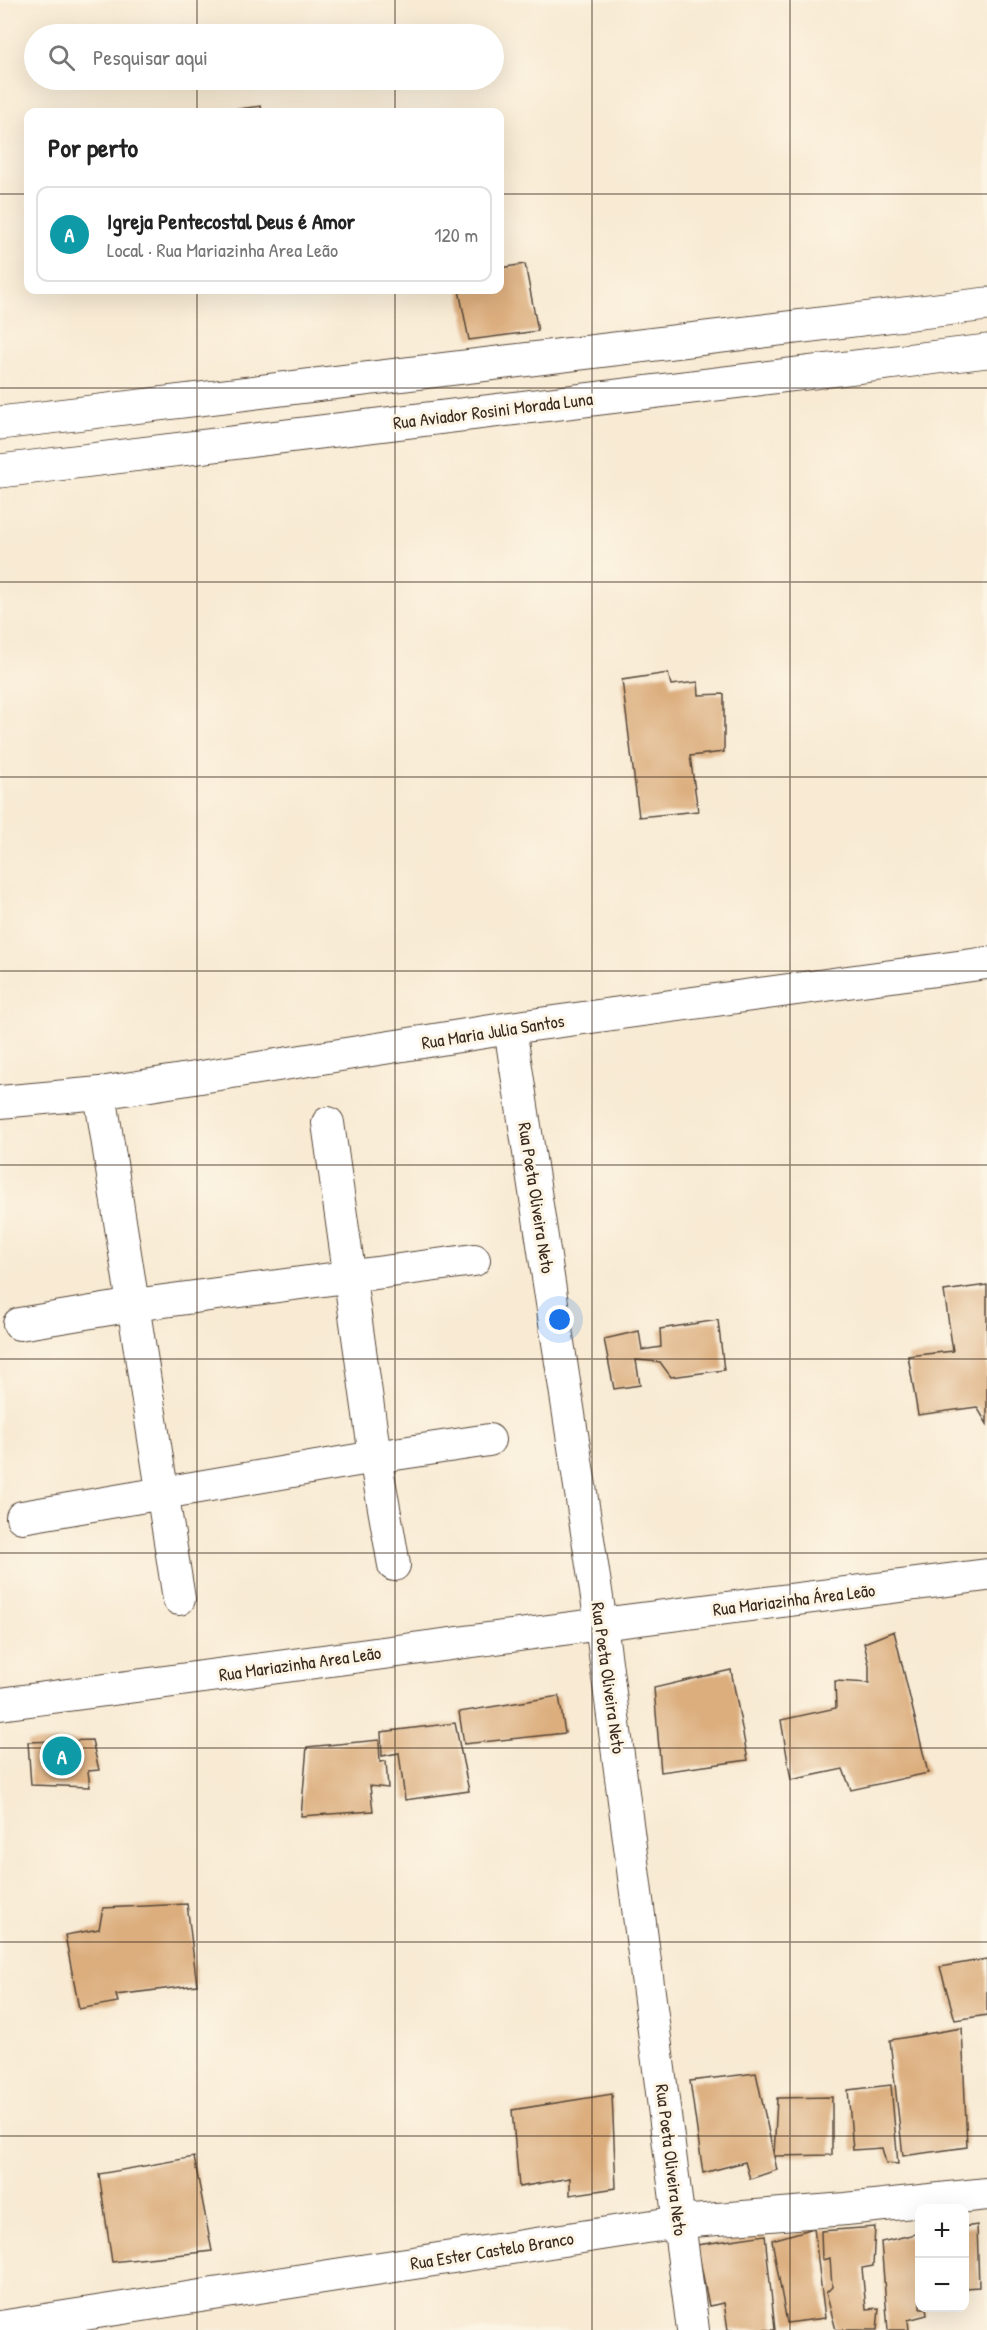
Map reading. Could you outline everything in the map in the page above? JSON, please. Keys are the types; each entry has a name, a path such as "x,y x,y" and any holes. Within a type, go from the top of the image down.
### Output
{"street":[{"path":"0,423 987,304"},
{"name":"Rua Aviador Rosini Morada Luna","path":"0,471 987,351"},
{"name":"Rua Maria Julia Santos","path":"0,1102 100,1093 510,1028 987,963"},
{"name":"Rua Poeta Oliveira Neto","path":"510,1028 601,1624 693,2330"},
{"path":"100,1093 179,1599"},
{"path":"328,1123 375,1457 394,1565"},
{"path":"19,1324 134,1305 474,1260"},
{"path":"22,1517 489,1440"},
{"name":"Rua Mariazinha Área Leão","path":"601,1624 987,1575"},
{"name":"Rua Mariazinha Area Leão","path":"0,1704 601,1624"},
{"name":"Rua Ester Castelo Branco","path":"2,2322 679,2222 846,2209 987,2194"}],"building":[{"path":"525,264 538,331 469,340 460,294 504,294 504,267"},
{"path":"668,673 671,685 698,682 699,695 724,694 724,752 690,756 698,811 639,817 622,680"},
{"path":"987,1285 987,1424 977,1407 918,1415 908,1356 953,1351 944,1291"},
{"path":"718,1320 724,1370 671,1377 660,1362 636,1360 640,1385 614,1389 604,1339 639,1331 642,1350 661,1347 660,1329"},
{"path":"894,1631 928,1773 851,1790 843,1769 791,1780 781,1720 836,1708 835,1681 869,1683 869,1665 864,1643"},
{"path":"731,1670 748,1760 661,1772 654,1688"},
{"path":"559,1696 565,1733 464,1744 459,1712"},
{"path":"455,1723 469,1791 405,1800 399,1753 382,1756 381,1732"},
{"path":"92,1740 99,1770 88,1771 90,1787 31,1785 28,1742"},
{"path":"379,1740 380,1762 386,1761 388,1788 370,1786 373,1811 301,1816 307,1747"},
{"path":"187,1904 197,1985 116,1995 118,2002 79,2009 65,1935 99,1929 103,1908"},
{"path":"987,1959 987,2015 955,2020 940,1967"},
{"path":"962,2028 967,2147 903,2156 890,2040"},
{"path":"756,2073 777,2170 750,2179 745,2162 703,2173 690,2081"},
{"path":"891,2085 898,2164 886,2163 882,2148 853,2150 848,2090"},
{"path":"612,2094 616,2188 570,2195 570,2178 519,2187 512,2110"},
{"path":"832,2097 832,2155 774,2156 777,2098"},
{"path":"194,2157 212,2251 112,2262 99,2174"},
{"path":"977,2225 979,2287 969,2288 969,2226"},
{"path":"875,2227 873,2266 862,2268 866,2309 879,2308 877,2330 836,2330 826,2293 832,2287 830,2258 822,2260 821,2231"},
{"path":"814,2228 825,2318 787,2323 772,2240"},
{"path":"915,2234 915,2312 927,2312 927,2315 908,2320 909,2330 888,2330 881,2242"},
{"path":"765,2235 775,2330 728,2330 724,2303 709,2306 697,2245"}],"place":[{"name":"Igreja Pentecostal Deus é Amor","path":"62,1756"}]}
